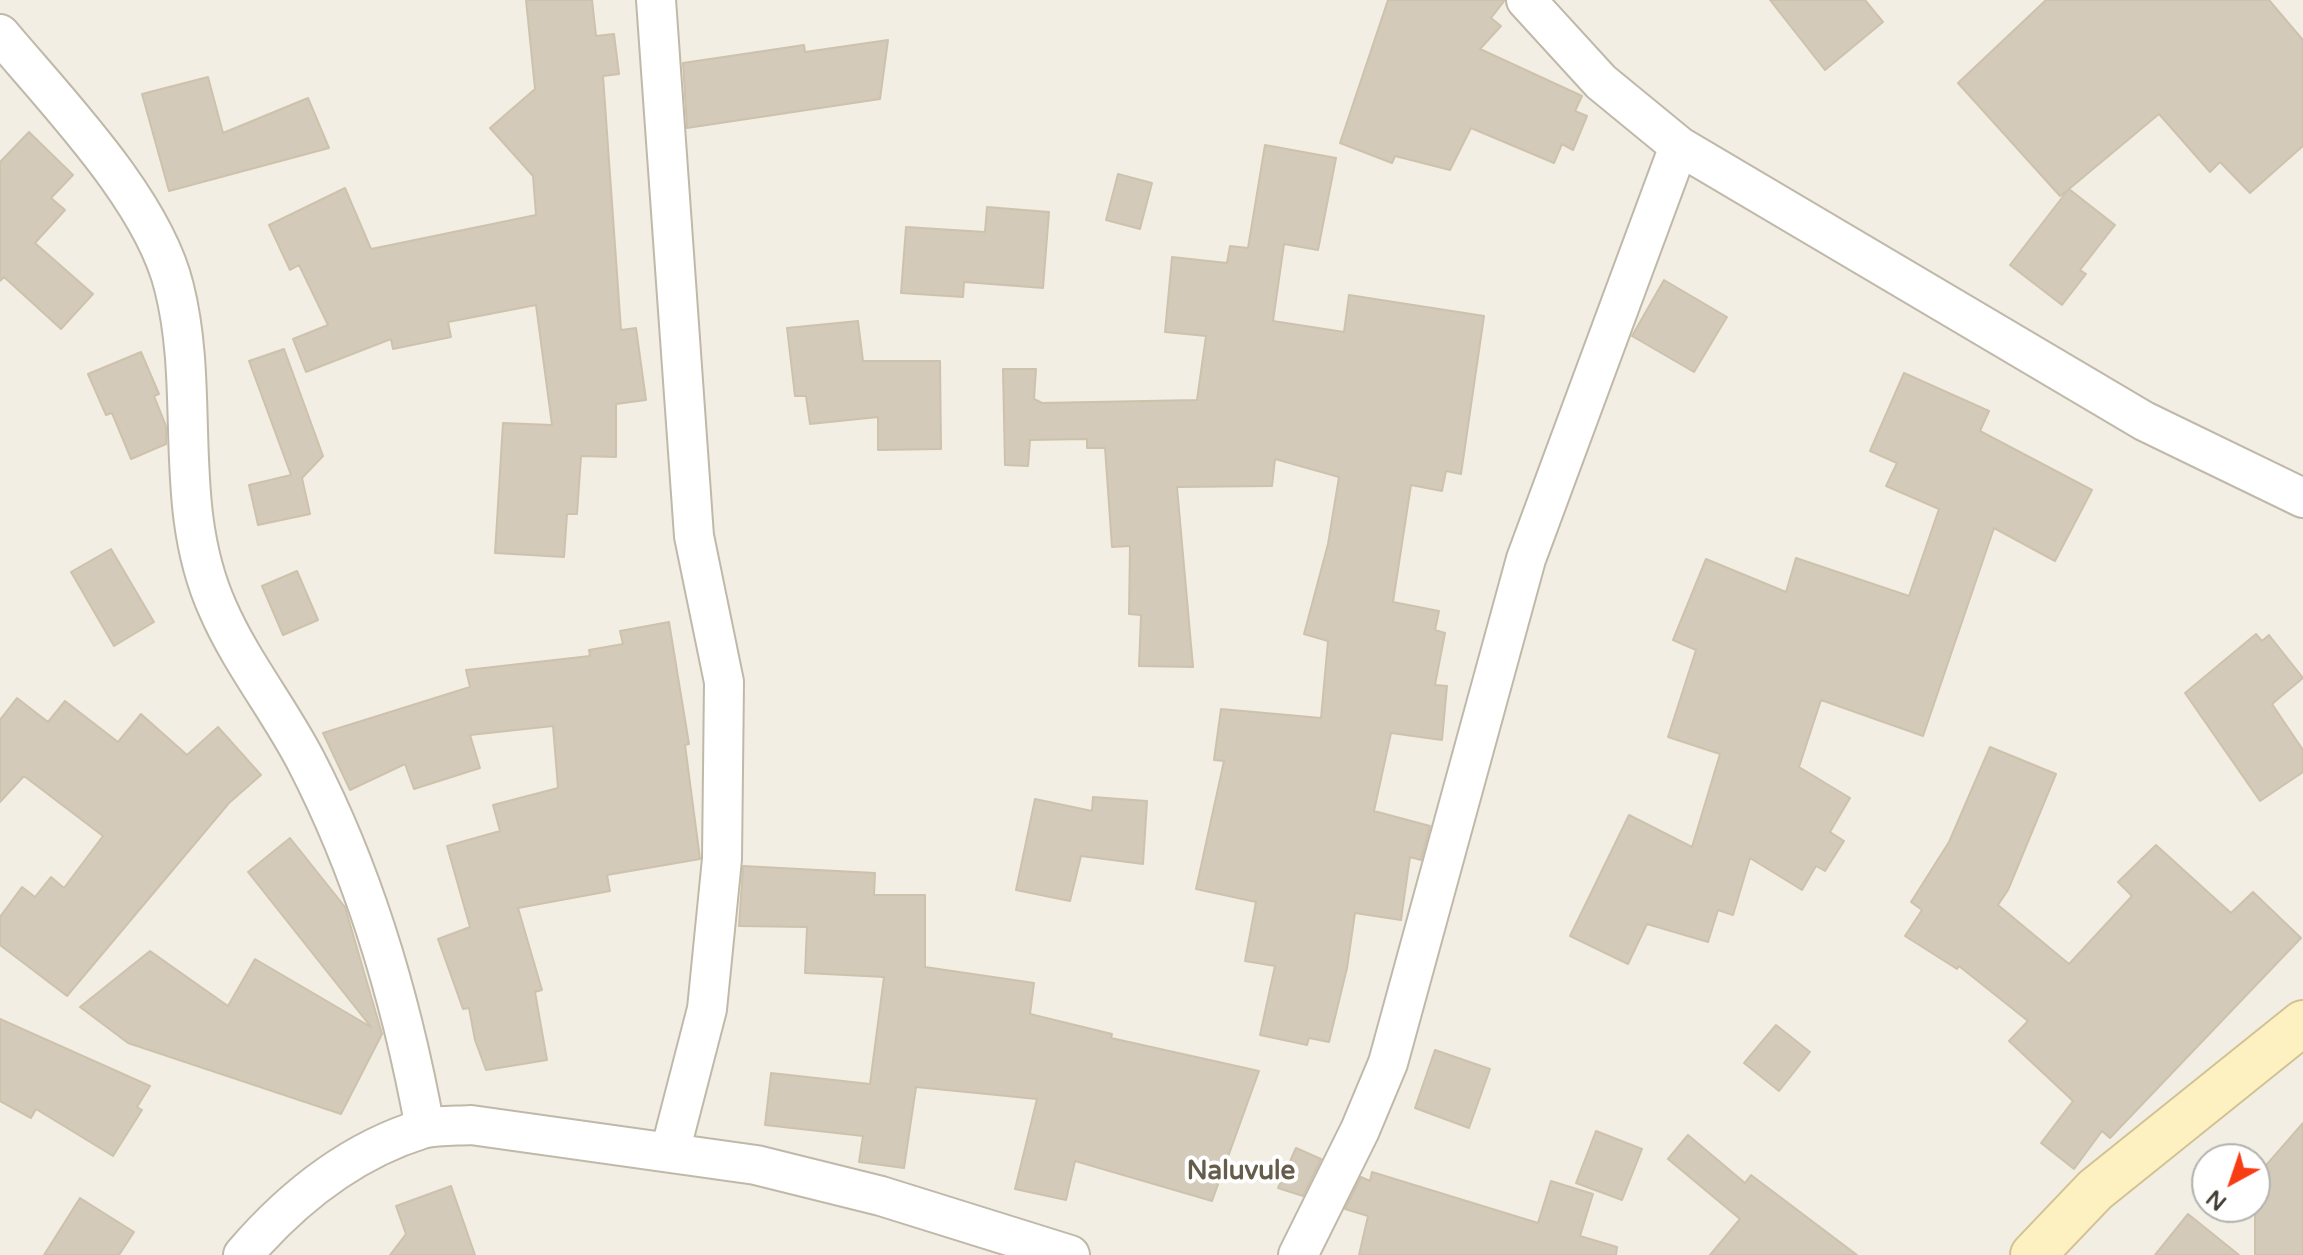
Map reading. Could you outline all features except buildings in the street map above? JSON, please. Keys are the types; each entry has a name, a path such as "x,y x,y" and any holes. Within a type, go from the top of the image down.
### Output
{"street":[{"path":"656,0 694,536 724,682 722,859 707,1009 670,1152"},
{"path":"1526,0 1601,82 1679,146 2144,421 2303,498"},
{"path":"0,34 110,168 152,233 174,284 181,320 189,494 196,545 218,609 305,760 344,843 409,1038 425,1128"},
{"path":"1298,1255 1360,1130 1388,1063 1526,559 1679,146"},
{"path":"2033,1255 2095,1190 2303,1023"},
{"path":"243,1255 268,1226 320,1181 372,1149 425,1128 471,1125 756,1165 881,1196 1070,1255"}],"district":[{"name":"Naluvule","path":"1241,1172"}]}
